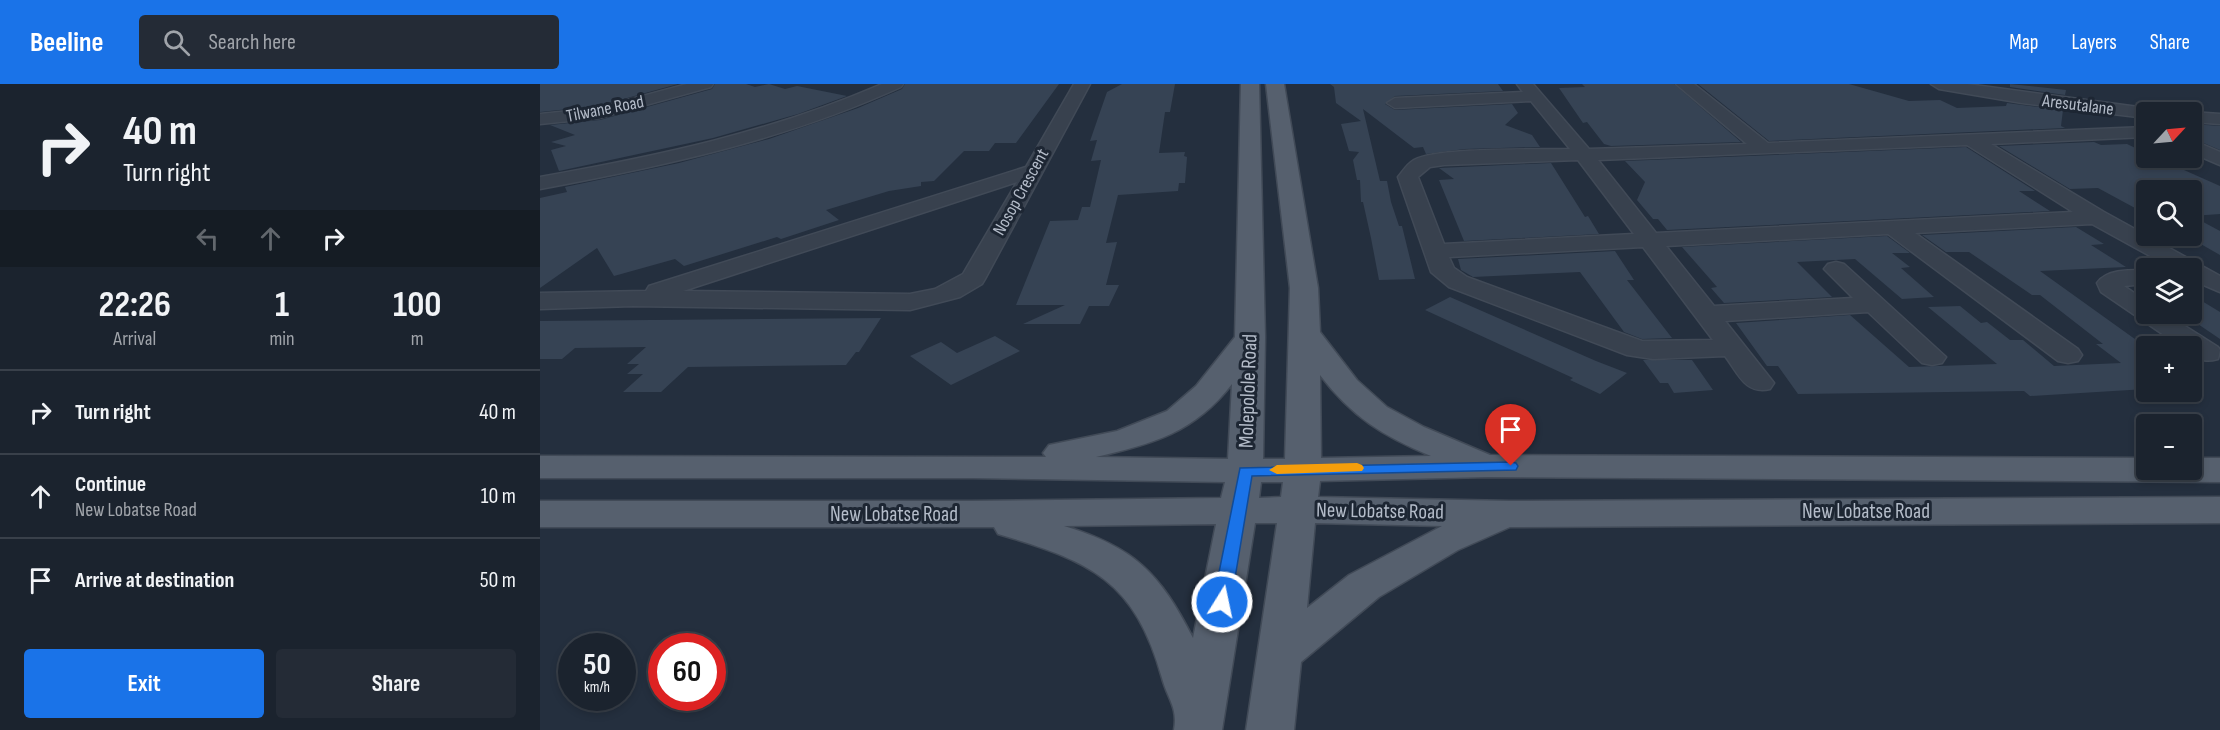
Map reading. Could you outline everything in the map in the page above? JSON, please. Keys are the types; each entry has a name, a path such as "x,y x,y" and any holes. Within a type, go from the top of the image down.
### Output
{"main road":[{"name":"Molepolole Road","path":"1200,723 1245,471 1250,337 1250,84"},
{"path":"1270,730 1303,468 1305,332 1304,288 1275,84"},
{"path":"1305,332 1326,363 1361,402 1376,415 1417,436 1488,466"},
{"path":"973,467 1103,446 1154,430 1190,410 1218,382 1250,337"},
{"path":"540,466 973,467 1245,471"},
{"name":"New Lobatse Road","path":"1245,471 1303,468 1488,466 2220,470"},
{"name":"New Lobatse Road","path":"540,514 971,514 1299,510 1510,514 2220,510"},
{"path":"971,514 1068,539 1102,554 1138,582 1176,649 1200,723"},
{"path":"1279,655 1364,586 1444,540 1510,514"}],"street":[{"name":"Tilwane Road","path":"540,119 599,113 633,106 705,84"},
{"path":"866,84 893,85"},
{"name":"Nosop Crescent","path":"633,298 910,302 932,299 954,292 973,279 1082,84"},
{"path":"1684,84 1764,149"},
{"name":"Aresutalane","path":"1939,84 2022,98 2136,112"},
{"path":"540,183 667,159 735,141 802,122 893,85"},
{"path":"1395,102 1529,90 1584,155 1760,383"},
{"path":"2202,118 2220,119"},
{"path":"1731,347 1653,351 1622,345 1458,282 1443,272 1434,251 1408,177 1414,166 1444,159 1764,149 2136,132"},
{"path":"1971,140 2168,258"},
{"path":"2202,151 2220,159"},
{"path":"540,300 633,298 1032,171"},
{"path":"1434,251 2096,217"},
{"path":"1891,226 2068,355"},
{"path":"1836,269 1932,357"},
{"path":"2136,277 2122,278 2109,283 2110,287 2136,305"},
{"path":"2202,277 2220,285"},
{"path":"1706,314 1874,304"},
{"path":"2164,324 2208,353"}],"building":[{"path":"540,84 678,84 598,106 540,112"},
{"path":"715,84 746,84 755,87 769,84 785,89 797,86 847,96 798,114 713,138 559,171 551,150 566,146 551,142 575,135 550,125 600,120 712,89"},
{"path":"905,84 1059,84 1016,143 995,143 989,151 964,151 934,181 921,182 921,186 889,191 826,210 839,220 684,266 675,259 614,276 597,248 540,288 540,198 567,192 565,187 679,163 769,139 858,108 902,89"},
{"path":"1122,84 1175,84 1170,112 1165,112 1159,153 1185,152 1184,156 1187,157 1185,183 1179,183 1178,191 1118,195 1106,243 1117,242 1106,285 1119,285 1109,306 1089,306 1080,324 1023,324 1065,305 1016,305 1050,221 1078,220 1082,207 1090,207 1101,160 1091,161 1097,140 1090,141 1107,92"},
{"path":"1330,84 1498,84 1503,91 1395,96 1385,104 1395,110 1512,104 1518,113 1505,125 1532,135 1540,147 1465,149 1426,154 1423,147 1414,148 1363,109 1380,181 1387,181 1399,226 1402,226 1415,279 1379,280 1363,202 1361,202 1360,180 1357,180 1353,160 1359,152 1349,151 1341,124 1361,121 1336,103 1334,87"},
{"path":"1582,84 1674,84 1741,142 1611,146 1604,144 1587,122 1583,123 1559,88 1585,87"},
{"path":"1698,84 1849,84 1909,101 1940,100 1957,108 2006,106 2007,103 2063,110 2061,126 2065,128 1769,141"},
{"path":"2010,84 2066,90 2065,95 2010,87"},
{"path":"2202,125 2220,126 2220,150 2202,142"},
{"path":"2094,142 2101,145 2127,144 2136,148 2136,168 2180,168 2220,186 2220,214 2202,215 2202,180 2136,180 2136,209 2098,188 2070,189 1999,146"},
{"path":"1966,147 2035,191 2019,191 2050,211 1667,230 1658,219 1653,219 1637,200 1645,182 1625,161"},
{"path":"1551,163 1585,217 1588,216 1599,234 1464,241 1439,180 1454,179 1439,168"},
{"path":"2202,221 2220,231 2220,255 2202,245"},
{"path":"2076,227 2104,244 2091,245 2126,267 2040,271 2136,340 2136,390 2030,396 2024,391 1798,394 1778,366 1767,366 1736,323 1850,315 1909,367 1997,364 1928,307 1960,306 1981,323 1987,322 2010,340 2023,340 2054,366 2121,363 2096,344 2103,344 2040,295 2032,295 1969,252 1946,252 1922,235"},
{"path":"1887,236 1910,253 1892,253 1910,267 1901,268 1934,297 1902,299 1855,259 1797,262 1832,297 1724,303 1711,288 1717,287 1682,247"},
{"path":"1615,251 1634,280 1627,280 1672,338 1642,339 1624,332 1580,272 1473,277 1461,270 1458,259"},
{"path":"1450,297 1627,373 1600,394 1570,380 1573,378 1425,310"},
{"path":"2202,301 2220,312 2220,339 2198,324 2202,324"},
{"path":"881,318 859,352 856,352 846,365 688,367 661,392 623,392 643,374 627,374 639,364 627,364 646,347 575,348 562,359 540,359 540,321"},
{"path":"995,336 1020,351 951,385 910,356 941,342 957,353"},
{"path":"1643,360 1692,360 1713,390 1674,393 1668,383 1660,383"}],"slow traffic":[{"path":"1277,470 1357,468"}],"route":[{"path":"1222,602 1245,471 1303,468 1511,466"}]}
